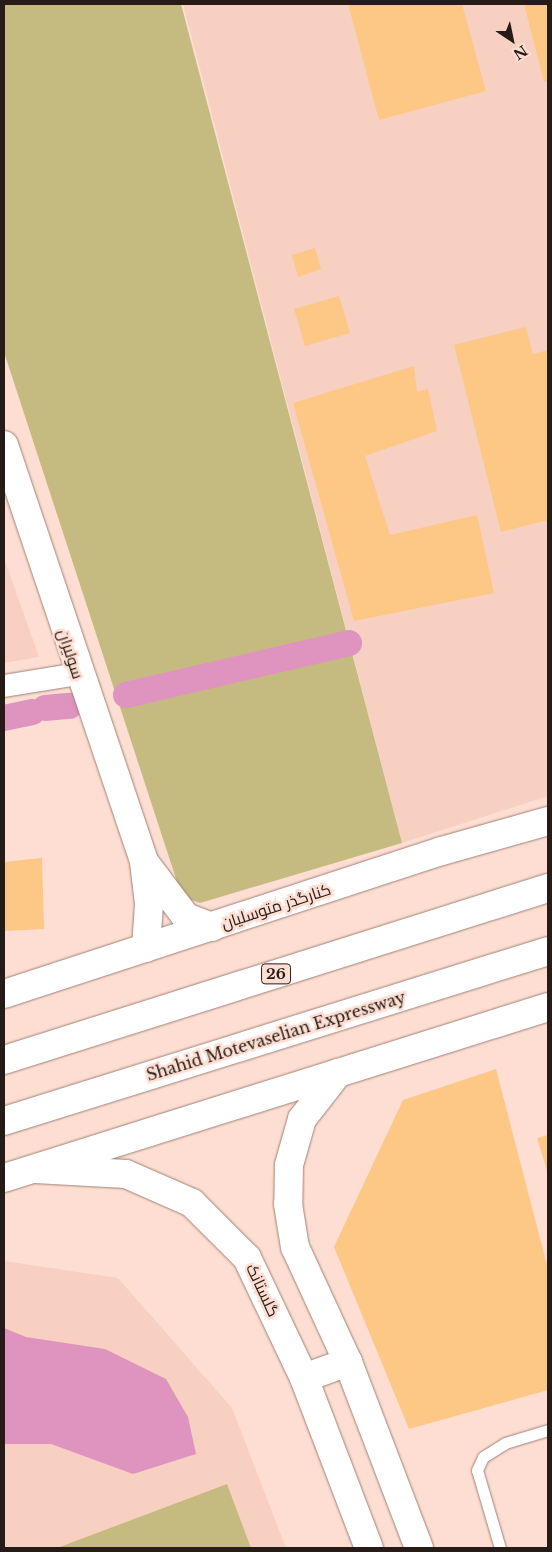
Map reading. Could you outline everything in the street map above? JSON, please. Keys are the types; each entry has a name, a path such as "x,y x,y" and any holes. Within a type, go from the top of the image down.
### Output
{"main road":[{"name":"سولیران","path":"4,445 77,674 144,862"},
{"name":"کنارگذر متوسلیان","path":"4,994 548,821"},
{"path":"144,862 186,917 212,927"},
{"path":"144,862 149,904 146,948"},
{"name":"26","path":"4,1060 548,888"},
{"name":"Shahid Motevaselian Expressway","path":"4,1122 548,951"},
{"path":"4,1178 548,1007"},
{"path":"338,1073 302,1119 289,1165 288,1204 296,1247 348,1362 419,1548"},
{"name":"گلستانک","path":"32,1169 126,1174 192,1203 247,1258 304,1378 369,1548"},
{"path":"304,1378 348,1362"}],"street":[{"path":"4,686 77,674"}],"lane":[{"path":"500,1548 477,1470 483,1457 505,1443 548,1430"}],"shaded area":[{"path":"4,4 181,4 402,843 200,903 182,897 4,352"},
{"path":"183,4 548,4 548,796 402,843"},
{"path":"4,558 39,657 4,663"},
{"path":"4,1261 118,1278 232,1408 286,1548 4,1548"},
{"path":"4,1328 26,1337 105,1349 166,1379 188,1417 196,1454 133,1474 51,1444 4,1444"},
{"path":"227,1484 251,1548 57,1548"}],"building":[{"path":"348,4 462,4 486,91 379,120"},
{"path":"524,4 548,4 548,81 544,82"},
{"path":"315,248 321,269 298,277 292,255"},
{"path":"339,296 350,333 305,346 294,309"},
{"path":"526,327 533,354 548,350 548,520 501,532 454,345"},
{"path":"414,366 417,392 428,389 437,431 365,456 390,535 477,515 494,593 354,621 293,403"},
{"path":"42,858 44,929 4,931 4,862"},
{"path":"496,1069 548,1269 548,1390 409,1429 334,1247 403,1100"},
{"path":"548,1135 548,1174 537,1138"}],"waterway":[{"path":"126,695 349,643"},
{"path":"45,708 70,706"},
{"path":"4,718 32,712"}]}
